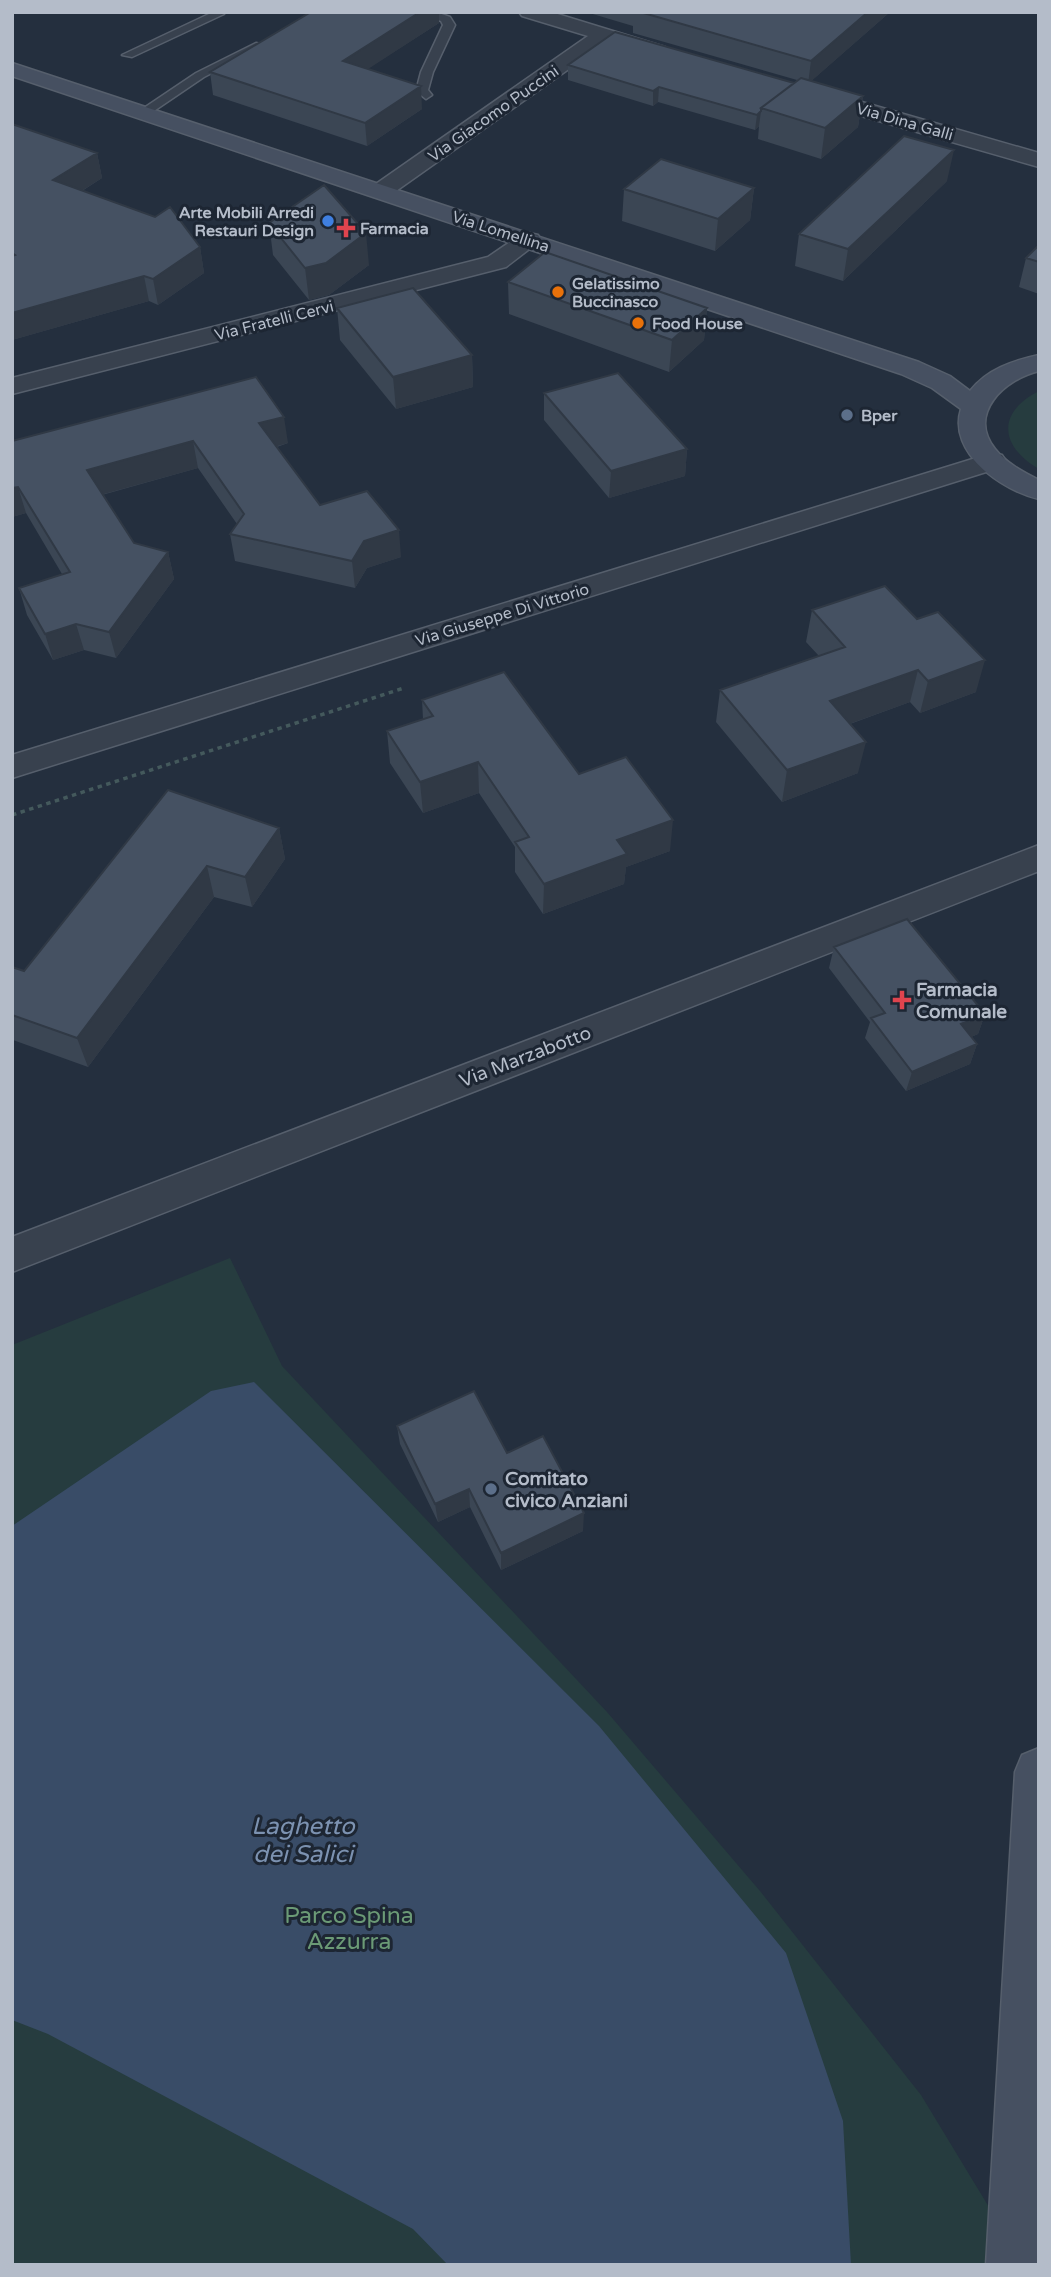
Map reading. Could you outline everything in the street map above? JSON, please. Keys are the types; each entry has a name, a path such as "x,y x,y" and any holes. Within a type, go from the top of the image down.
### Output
{"main road":[{"name":"Via Lomellina","path":"12,69 910,368 941,382 973,406"},
{"path":"1039,363 1010,371 994,380 978,397 971,418 978,444 992,461 1016,480 1039,491"},
{"name":"Via Lomellina","path":"910,368 994,380"},
{"path":"1014,2265 1039,1772"}],"street":[{"path":"529,12 681,57"},
{"name":"Via Giacomo Puccini","path":"381,191 604,35"},
{"name":"Via Dina Galli","path":"783,87 1039,160"},
{"name":"Via Fratelli Cervi","path":"12,386 497,262 529,240"},
{"name":"Via Giuseppe Di Vittorio","path":"12,767 992,461"},
{"name":"Via Marzabotto","path":"12,1255 1039,857"}],"lane":[{"path":"128,55 218,14 213,12"},
{"path":"423,12 446,19 449,25 427,72 422,91 425,94"},
{"path":"144,112 200,75 269,41"}],"green space":[{"path":"1039,391 1039,469 1016,450 1008,429 1016,409 1025,399"},
{"name":"Laghetto dei Salici","path":"230,1258 282,1366 607,1712 760,1891 921,2095 1024,2265 12,2265 12,1345"}],"water":[{"name":"Laghetto dei Salici","path":"254,1382 599,1726 786,1953 843,2121 851,2265 448,2265 413,2229 48,2034 12,2020 12,1526 211,1391"}],"building":[{"path":"311,12 420,12 343,61 421,86 365,123 210,72"},
{"path":"640,12 868,12 811,61"},
{"path":"615,32 794,83 761,108 757,115 659,87 653,91 568,65"},
{"path":"801,78 863,96 825,128 761,108"},
{"path":"12,124 97,153 53,180 155,217 170,207 200,247 153,279 144,276 12,313 12,256 15,255 12,253"},
{"path":"904,136 954,150 848,249 799,234"},
{"path":"661,159 754,188 718,219 624,189"},
{"path":"324,185 366,233 326,263 305,268 269,223"},
{"path":"1039,245 1039,262 1026,258"},
{"path":"545,252 707,308 672,340 508,282"},
{"path":"413,288 472,355 393,377 337,308"},
{"path":"618,373 687,449 611,471 544,393"},
{"path":"256,377 284,417 259,423 320,505 367,491 399,530 364,541 352,561 230,534 244,514 193,441 87,470 134,543 168,552 109,632 76,624 45,634 19,588 70,572 18,487 12,488 12,441"},
{"path":"885,586 917,619 938,612 985,660 928,681 918,670 830,701 866,742 787,770 720,690 845,647 812,610"},
{"path":"504,672 579,774 626,757 673,820 617,840 627,854 544,884 515,842 529,837 478,762 420,782 387,731 433,716 422,700"},
{"path":"168,790 279,828 245,877 207,866 77,1038 12,1015 12,967 24,971"},
{"name":"Farmacia Comunale","path":"907,919 985,1014 961,1024 977,1044 912,1072 871,1018 885,1013 834,947"},
{"name":"Comitato civico Anziani","path":"474,1391 507,1453 543,1436 584,1513 501,1553 469,1489 435,1504 397,1426"}],"place":[{"name":"Arte Mobili Arredi Restauri Design","path":"328,221"},
{"name":"Farmacia","path":"346,228"},
{"name":"Gelatissimo Buccinasco","path":"558,292"},
{"name":"Food House","path":"638,323"},
{"name":"Bper","path":"847,415"},
{"name":"Farmacia Comunale","path":"902,1000"},
{"name":"Comitato civico Anziani","path":"491,1489"}],"park label":[{"name":"Parco Spina Azzurra","path":"349,1928"}]}
